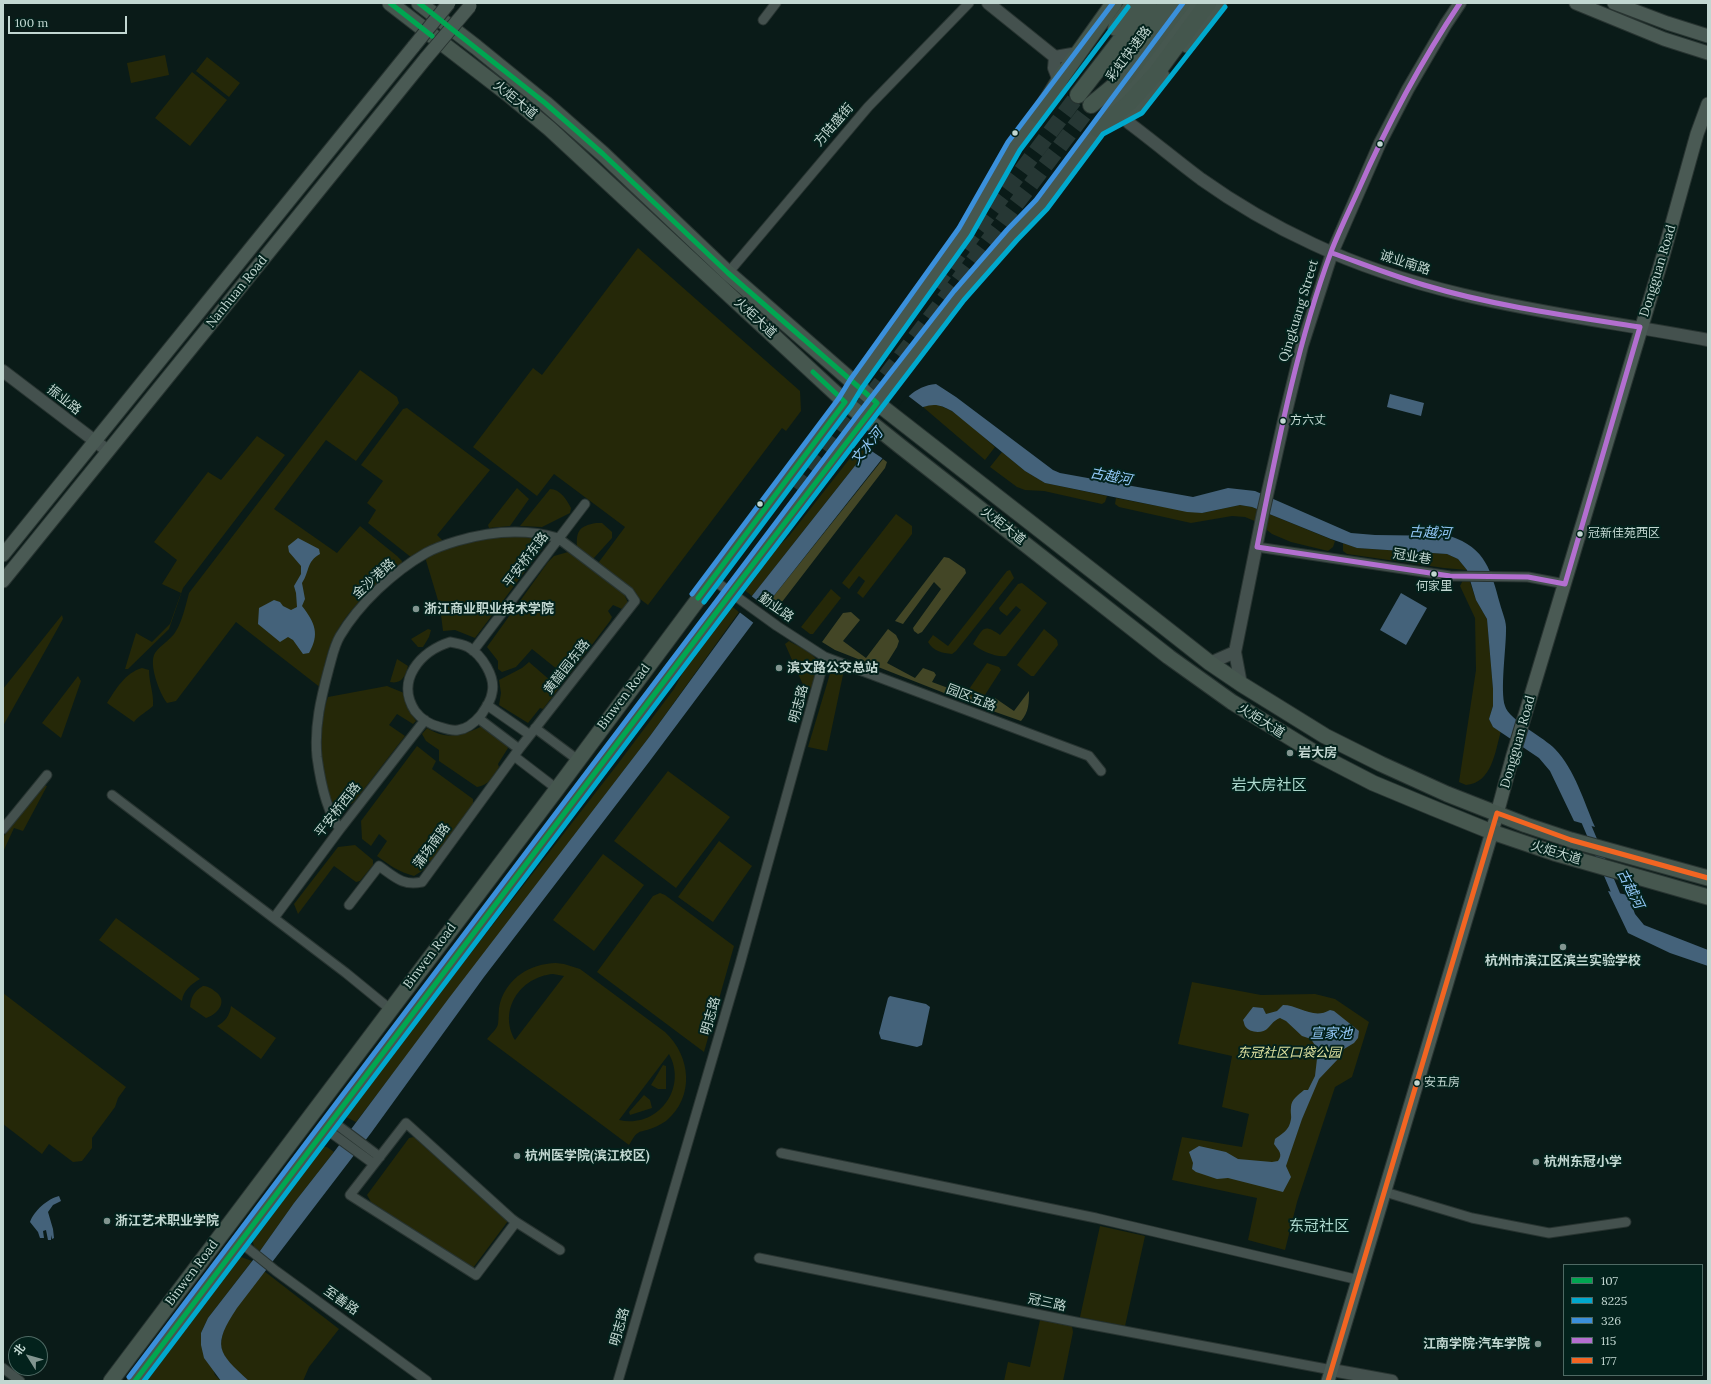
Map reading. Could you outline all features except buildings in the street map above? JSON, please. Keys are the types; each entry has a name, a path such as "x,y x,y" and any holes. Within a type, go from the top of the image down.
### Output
{"highway":[{"path":"1038,115 1078,53 1114,3"},
{"name":"彩虹快速路","path":"1134,3 1110,36 1094,63 1078,96 1149,3"},
{"name":"彩虹快速路","path":"1168,3 1091,105 1126,76 1182,3"},
{"path":"1103,126 1130,102 1158,71 1207,3"}],"main road":[{"name":"火炬大道","path":"390,3 508,94 550,129 845,402 1141,634 1232,702 1317,754 1373,782 1492,832 1591,864 1708,897"},
{"name":"火炬大道","path":"419,3 476,46 545,103 603,154 728,273 883,408 1210,663 1319,732 1367,758 1422,783 1497,813 1571,840 1708,878"},
{"name":"Nanhuan Road","path":"3,555 449,3"},
{"name":"Binwen Road","path":"110,1381 557,789 845,402 856,384 966,232 1007,159 1122,3"},
{"path":"134,1381 245,1246 735,596 865,417 883,408 959,296 996,252 1041,205 1103,126 1131,117 1207,3"},
{"path":"1576,3 1664,38 1708,52"},
{"path":"1614,3 1667,23 1708,36"},
{"name":"Nanhuan Road","path":"3,581 471,4"},
{"name":"Dongguan Road","path":"1330,1375 1492,832 1640,327 1663,256 1697,134 1708,104"},
{"path":"1141,634 1142,626 1154,619"}],"street":[{"path":"763,20 776,3"},
{"name":"方陆盛街","path":"728,273 868,107 969,3"},
{"path":"988,3 1055,57 1078,53"},
{"name":"Qingkuang Street","path":"1241,684 1235,652 1263,513 1302,346 1332,253 1380,144 1408,89 1460,3"},
{"path":"1055,57 1054,68 1059,81"},
{"name":"诚业南路","path":"1131,117 1202,180 1272,223 1332,253 1394,276 1438,289 1563,315 1640,327 1708,340"},
{"name":"振业路","path":"3,371 108,451"},
{"name":"平安桥东路","path":"473,651 585,504"},
{"name":"金沙港路","path":"340,829 334,821 319,774 316,742 319,706 332,655 339,637 361,606 385,583 422,556 446,544 482,534 504,532 545,534 558,538"},
{"name":"黄醋园东路","path":"516,753 635,601 629,592 558,538"},
{"name":"冠业巷","path":"1257,547 1450,576 1499,575 1528,577 1565,584"},
{"name":"勤业路","path":"712,579 766,618 825,657"},
{"path":"450,642 460,644 473,651 489,671 492,681 492,693 487,705 478,718 459,730 429,724 416,711 408,690 410,677 415,667 426,653 450,642"},
{"path":"1210,663 1235,652"},
{"name":"园区五路","path":"825,657 1089,756 1101,771"},
{"name":"明志路","path":"618,1381 740,964 825,657"},
{"path":"487,705 578,760"},
{"path":"478,718 557,789"},
{"name":"平安桥西路","path":"274,918 340,829 425,720"},
{"name":"蒲场南路","path":"349,904 379,866 399,880 410,884 422,882 516,753"},
{"path":"3,829 47,775"},
{"path":"112,795 346,973 390,1009"},
{"path":"516,1222 476,1275 350,1195 374,1160 406,1122 485,1196 516,1222 560,1250"},
{"path":"333,1128 372,1150 374,1160"},
{"path":"333,1128 374,1160"},
{"path":"781,1153 1096,1218 1359,1280"},
{"path":"1385,1192 1472,1218 1549,1233 1626,1222"},
{"name":"至善路","path":"245,1246 276,1271 427,1381"},
{"name":"冠三路","path":"758,1258 1330,1375"},
{"path":"3,1368 20,1381"},
{"path":"1330,1375 1392,1381"}],"green space":[{"path":"165,55 169,75 131,83 127,63"},
{"path":"207,57 240,83 229,97 196,71"},
{"path":"192,72 227,100 190,146 155,118"},
{"path":"638,248 800,391 801,411 786,431 782,428 648,605 596,566 625,527 554,474 537,496 473,447 533,368 542,375"},
{"path":"360,370 397,397 399,403 356,461 326,440 274,509 337,553 360,526 402,561 401,568 379,583 368,593 347,615 339,627 327,656 321,688 236,622 176,701 167,703 161,693 156,679 153,658 157,650 174,634 178,627 184,613 189,593"},
{"path":"931,404 948,409 957,414 995,447 985,460 923,407"},
{"path":"407,408 490,470 437,535 443,541 412,558 368,523 376,510 367,503 383,481 361,465 403,409"},
{"path":"257,436 285,455 183,588 169,629 128,669 125,669 136,633 152,642 170,624 181,593 162,584 177,560 154,542 208,472 221,480"},
{"path":"858,448 869,448 752,596 743,589 769,556 789,536"},
{"path":"1002,452 1025,471 1045,483 1107,496 1105,502 1102,504 1044,491 1025,490 1017,487 990,467"},
{"path":"883,459 887,462 885,468 775,611 771,611 765,607"},
{"path":"517,488 529,499 510,526 489,528 488,525"},
{"path":"550,489 554,489 565,498 571,508 570,513 542,527 520,526"},
{"path":"1116,498 1202,513 1240,505 1252,507 1335,541 1333,547 1328,551 1291,542 1272,534 1257,522 1245,517 1232,516 1191,523 1119,507 1115,504"},
{"path":"896,514 912,526 912,534 863,598 857,593 865,581 859,576 849,589 842,583"},
{"path":"596,523 602,523 612,532 612,538 593,559 577,547 577,536 583,527"},
{"path":"531,536 537,538 542,544 541,550 475,638 455,630 443,631 440,607 425,557 444,548 481,537"},
{"path":"1343,543 1357,548 1447,554 1458,559 1467,570 1347,554 1343,551"},
{"path":"568,552 623,591 628,603 622,609 613,605 608,611 612,617 610,621 569,675 563,674 532,649 516,667 502,672 498,669 498,661 487,647 548,562 554,556"},
{"path":"944,557 949,558 965,569 966,573 922,632 918,634 913,628 941,589 934,582 903,624 895,621"},
{"path":"1010,570 1014,578 956,651 952,654 945,653 938,651 930,645 928,642 933,635 948,646 1007,571"},
{"path":"1469,579 1476,600 1487,619 1493,689 1493,706 1489,719 1493,727 1501,731 1494,757 1487,773 1482,779 1475,783 1466,785 1459,782 1476,670 1475,618 1460,586 1463,580"},
{"path":"1022,583 1047,603 1006,656 993,655 973,644 981,631 984,629 990,629 1000,635 1021,610 1016,606 1007,616 1000,611 999,608 1018,584"},
{"path":"831,589 841,598 813,634 810,634 801,627"},
{"path":"730,605 739,612 650,736 356,1122 344,1116 617,765 674,689 687,665"},
{"path":"851,612 860,620 843,641 866,658 888,629 896,635 899,641 887,663 915,678 923,668 934,672 936,675 932,682 991,704 995,698 1014,711 1029,691 1028,707 1024,718 1021,721 967,702 835,650 822,642 843,613"},
{"path":"62,615 63,619 3,726 3,689"},
{"path":"428,629 431,630 429,637 423,647 418,647 411,639"},
{"path":"1044,629 1057,640 1058,645 1034,676 1031,676 1017,665"},
{"path":"789,641 807,651 815,657 817,661 817,672 812,688 804,687 785,644"},
{"path":"397,659 408,666 407,670 404,677 400,681 390,682"},
{"path":"529,662 559,688 543,709 540,708 528,723 499,705 501,693 499,680 522,668"},
{"path":"987,663 999,667 1001,670 981,701 965,695"},
{"path":"832,667 844,670 827,751 808,747"},
{"path":"142,668 149,670 153,706 138,717 134,722 107,703 126,678 136,670"},
{"path":"78,676 81,681 61,738 42,723"},
{"path":"387,686 404,693 407,707 416,721 413,724 397,714 389,725 405,736 354,802 342,809 334,804 330,799 323,777 321,748 323,719 328,697"},
{"path":"483,725 507,745 508,748 498,764 499,767 493,777 485,784 477,787 439,761 439,750 426,741 422,734 427,728 442,735 453,735 470,731"},
{"path":"417,746 436,761 432,769 473,799 473,806 431,861 427,862 420,858 417,863 425,869 414,876 394,868 377,856 387,841 379,834 371,846 362,839 361,821"},
{"path":"668,771 730,817 676,888 614,841"},
{"path":"44,785 47,786 23,831 14,828 3,852 3,837"},
{"path":"719,841 752,866 713,922 678,897"},
{"path":"355,845 373,860 373,865 360,881 356,882 334,866 298,914 294,904 338,847"},
{"path":"603,854 644,885 594,951 553,920"},
{"path":"660,893 665,895 734,946 704,1052 597,972 653,896"},
{"path":"116,918 200,979 188,988 182,1001 99,940"},
{"path":"546,964 564,964 580,969 665,1032 674,1042 680,1053 686,1076 682,1100 666,1121 655,1127 639,1132 629,1145 487,1039 498,1024 500,1003 508,986 514,979 529,969","holes":["553,974 564,976 515,1040 510,1029 509,1017 515,997 522,988 531,981 541,976","669,1054 674,1067 675,1080 672,1092 666,1103 657,1112 646,1118 633,1121 619,1120"]},
{"name":"东冠社区口袋公园","path":"1192,982 1261,995 1315,994 1335,999 1369,1022 1352,1077 1335,1087 1297,1202 1285,1250 1248,1240 1257,1198 1172,1180 1182,1137 1242,1147 1249,1114 1222,1107 1232,1056 1178,1044"},
{"path":"203,986 207,986 212,989 221,999 221,1006 218,1010 213,1015 206,1018 190,1007 191,1000 197,990"},
{"path":"3,993 126,1087 118,1098 115,1107 92,1138 92,1148 82,1161 73,1162 49,1144 42,1154 3,1124"},
{"path":"231,1006 276,1038 261,1059 217,1026 227,1018"},
{"path":"663,1065 666,1066 666,1089 658,1089 651,1085"},
{"path":"644,1095 650,1100 652,1108 630,1115 629,1112"},
{"path":"414,1137 508,1221 473,1268 371,1202 367,1195 409,1138"},
{"path":"323,1147 327,1147 334,1152 294,1203 260,1251 254,1247 252,1238"},
{"path":"1100,1226 1145,1236 1125,1326 1080,1317"},
{"path":"241,1257 252,1261 208,1318 201,1333 215,1375 221,1381 147,1381 235,1261"},
{"path":"264,1271 339,1329 309,1367 303,1381 249,1381 229,1364 222,1351 221,1342 229,1320 235,1309"},
{"path":"1040,1320 1072,1326 1073,1332 1063,1381 1004,1381 1008,1362 1030,1367"}],"water":[{"path":"936,384 956,397 1053,470 1060,473 1193,497 1228,488 1255,491 1351,533 1375,535 1450,536 1472,547 1485,562 1490,571 1505,621 1506,639 1503,690 1505,706 1513,717 1555,749 1562,757 1574,776 1595,827 1574,821 1550,771 1539,758 1493,727 1489,719 1493,706 1493,689 1487,619 1476,600 1467,570 1458,559 1447,554 1357,548 1252,507 1240,505 1202,513 1187,512 1045,483 1025,471 952,411 938,405 923,407 765,607 649,762 484,977 371,1133 237,1308 224,1331 221,1340 222,1348 230,1363 249,1381 221,1381 204,1358 201,1345 201,1333 208,1318 260,1251 294,1203 449,998 650,736 752,596 909,396 921,388"},
{"path":"1390,394 1424,403 1421,416 1387,407"},
{"path":"298,538 319,549 320,554 312,560 302,583 305,599 302,606 313,623 315,634 309,653 303,654 293,640 288,637 280,642 258,624 259,608 274,600 280,602 283,606 291,610 297,607 294,586 301,574 301,566 289,552 288,546"},
{"path":"1401,593 1427,608 1406,645 1380,630"},
{"path":"1608,891 1628,895 1635,914 1644,925 1708,950 1708,966 1670,953 1628,933"},
{"path":"890,996 926,1004 930,1007 922,1045 917,1047 881,1039 879,1033 888,998"},
{"name":"宣家池","path":"1283,1005 1295,1007 1312,1013 1324,1013 1330,1010 1334,1011 1359,1031 1358,1038 1354,1043 1344,1049 1338,1059 1319,1079 1302,1119 1286,1166 1291,1177 1283,1192 1228,1178 1217,1179 1196,1172 1192,1169 1193,1163 1189,1152 1199,1146 1226,1152 1238,1159 1272,1162 1278,1161 1280,1152 1274,1144 1275,1139 1285,1132 1289,1126 1291,1118 1291,1104 1304,1090 1308,1090 1315,1076 1318,1050 1311,1039 1302,1036 1286,1021 1280,1018 1274,1021 1266,1030 1260,1032 1247,1028 1243,1020 1253,1007 1263,1008 1266,1014 1277,1011"},
{"path":"59,1196 61,1201 53,1205 48,1212 54,1238 52,1239 51,1235 51,1240 48,1240 46,1230 43,1231 44,1238 40,1238 38,1232 30,1222 42,1206"}],"pier":[{"path":"907,395 924,408 885,460 867,448"},
{"path":"750,595 767,608 755,624 738,611"}],"waterway":[{"name":"古越河","path":"1583,816 1619,901"}],"tunnel":[{"path":"935,286 1078,95"},
{"path":"799,491 1091,105"}],"transit line":[{"name":"107","path":"390,3 432,36"},
{"name":"107","path":"135,1381 731,593 877,403 728,273 603,154 545,103 419,3"},
{"name":"326","path":"692,594 839,398 850,380 959,228 1008,142 1113,3"},
{"name":"326","path":"129,1377 859,413 954,291 1007,230 1036,200 1183,3"},
{"name":"115","path":"1332,253 1389,274 1477,299 1531,310 1640,327 1565,584 1528,577 1450,576 1257,547 1297,361 1307,324 1331,252 1392,118 1431,48 1460,3"},
{"name":"8225","path":"704,602 851,406 862,388 971,236 1020,150 1128,7"},
{"name":"8225","path":"144,1381 737,597 964,300 1017,240 1047,209 1103,134 1142,113 1225,7"},
{"name":"107","path":"698,598 845,402 813,372"},
{"name":"177","path":"1328,1381 1497,813 1571,840 1708,878"}],"place":[{"name":"方六丈","path":"1283,421"},
{"name":"冠新佳苑西区","path":"1580,534"},
{"name":"何家里","path":"1434,574"},
{"name":"浙江商业职业技术学院","path":"416,609"},
{"name":"滨文路公交总站","path":"779,668"},
{"name":"岩大房","path":"1290,753"},
{"name":"杭州市滨江区滨兰实验学校","path":"1563,947"},
{"name":"安五房","path":"1417,1083"},
{"name":"杭州医学院(滨江校区)","path":"517,1156"},
{"name":"杭州东冠小学","path":"1536,1162"},
{"name":"浙江艺术职业学院","path":"107,1221"},
{"name":"江南学院·汽车学院","path":"1538,1344"}],"district":[{"name":"岩大房社区","path":"1269,786"},
{"name":"东冠社区","path":"1319,1227"}],"water label":[{"name":"文水河","path":"867,447"}]}
